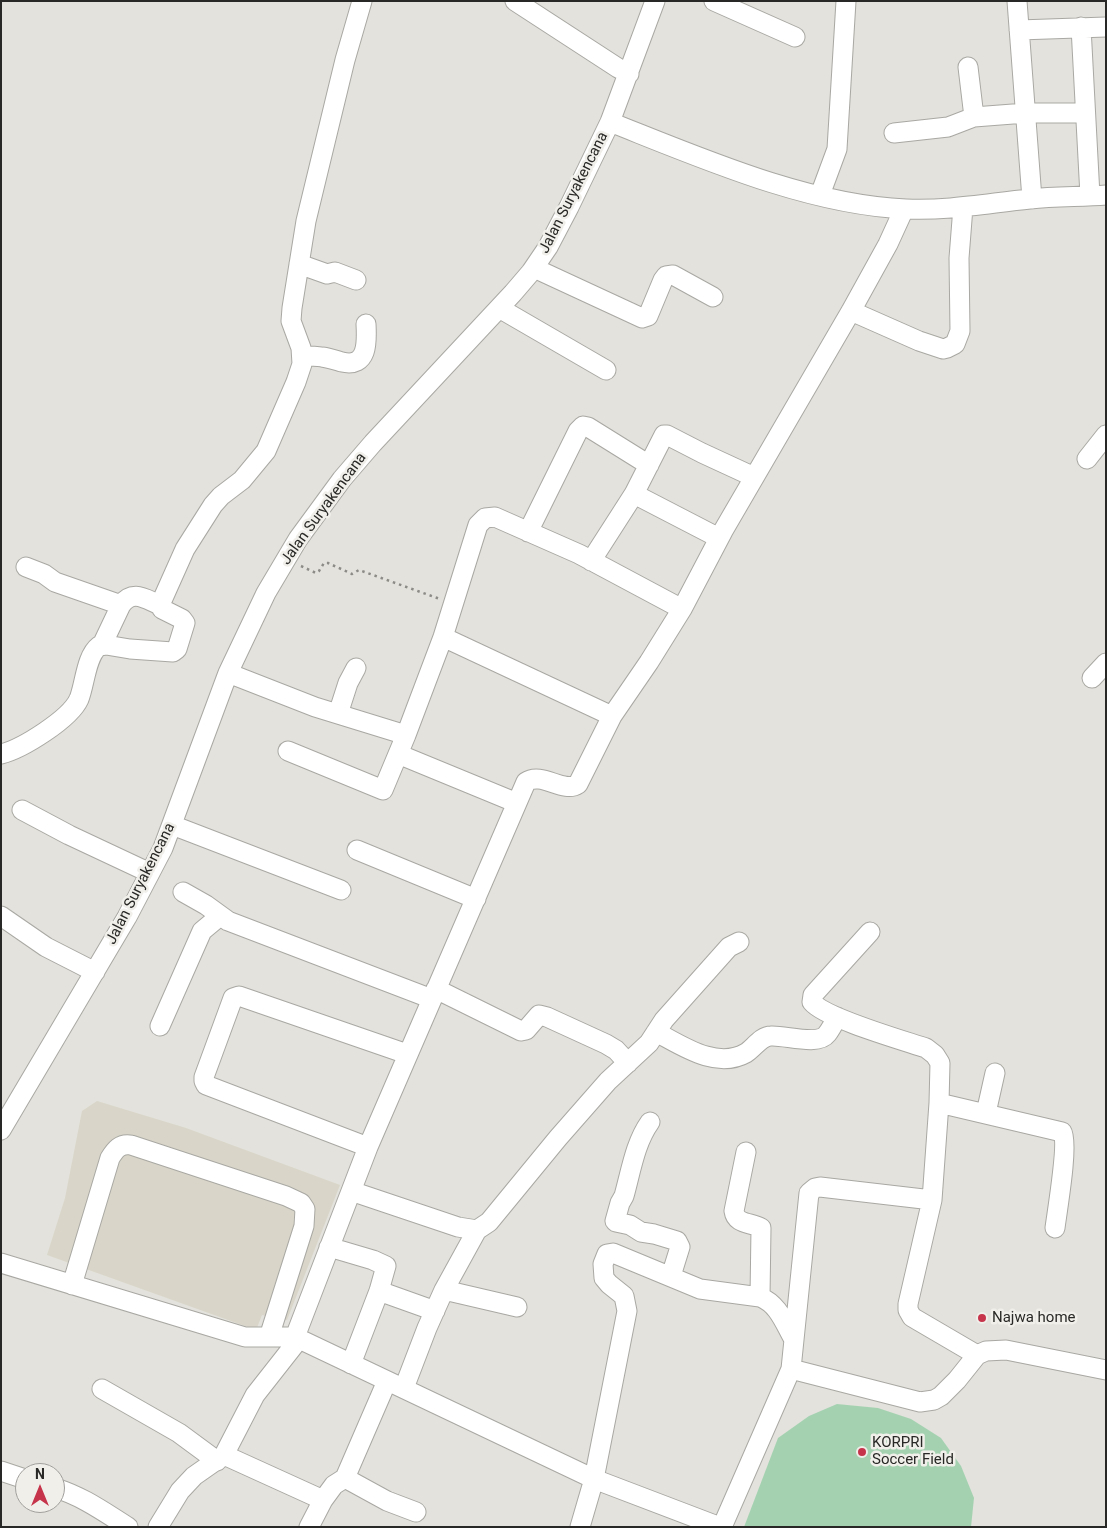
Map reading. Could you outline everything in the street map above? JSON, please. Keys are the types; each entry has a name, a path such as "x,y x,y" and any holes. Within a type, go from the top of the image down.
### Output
{"street":[{"path":"160,605 186,549 213,505 221,496 242,480 266,451 296,382 302,364 302,356 291,321 299,264 313,192 345,60 362,1"},
{"path":"515,1 629,74"},
{"name":"Jalan Suryakencana","path":"1,1130 8,1104 96,972 128,917 163,848 228,673 266,593 298,539 342,479 373,443 499,308 534,268 548,247 570,207 610,122 655,1"},
{"path":"714,1 795,37"},
{"path":"820,195 837,149 846,1"},
{"path":"1016,1 1032,199"},
{"path":"610,122 708,161 776,184 871,206 932,209 1032,199 1098,196 1081,27"},
{"path":"1019,30 1106,27"},
{"path":"968,67 974,117"},
{"path":"894,133 948,127 974,117 1026,113 1075,113"},
{"path":"852,311 919,341 942,349 955,344 960,331 958,258 963,207"},
{"path":"158,1527 180,1491 194,1476 220,1458 255,1395 297,1338 329,1247 368,1147 526,782 531,778 571,787 578,784 612,716 682,609 719,538 852,311 888,244 904,209"},
{"path":"299,264 327,274 337,273 356,280"},
{"path":"534,268 642,318 648,316 662,280 666,276 673,275 713,297"},
{"path":"499,308 606,370"},
{"path":"302,356 321,357 344,362 357,360 364,355 366,349 366,324"},
{"path":"528,532 578,432 583,426 588,427 649,465"},
{"path":"591,561 634,494 660,439 667,435 754,477"},
{"path":"1087,459 1106,435"},
{"path":"634,494 719,538"},
{"path":"288,751 382,790 406,735 443,637 478,525 485,518 496,517 591,561 682,609"},
{"path":"26,567 44,574 55,582 121,605"},
{"path":"1,754 38,738 71,710 78,701 94,650 102,645 125,599 131,596 138,596 160,605 162,609 182,619 185,623 176,651 173,652 102,645"},
{"path":"443,637 612,716"},
{"path":"1092,678 1106,663"},
{"path":"338,714 346,688 356,668"},
{"path":"228,673 299,702 406,735"},
{"path":"398,754 517,803"},
{"path":"22,810 69,835 150,873"},
{"path":"172,824 341,890"},
{"path":"357,850 476,899"},
{"path":"183,892 206,905 228,921 434,994 521,1031 526,1030 536,1016 547,1017 606,1044 616,1050 628,1063"},
{"path":"1,916 46,946 96,972"},
{"path":"160,1026 202,931 220,916"},
{"path":"870,932 813,995 812,1002 816,1007 837,1017 926,1048 931,1051 940,1063 932,1200 908,1310 912,1317 977,1355"},
{"path":"309,1527 322,1500 334,1485 345,1478 477,1230 489,1222 608,1081 649,1043 664,1020 729,947 739,942"},
{"path":"368,1147 206,1085 204,1077 233,998 239,996 407,1054"},
{"path":"656,1032 705,1057 733,1057 747,1052 768,1036 788,1036 815,1040 822,1038 826,1036 837,1017"},
{"path":"986,1113 995,1073"},
{"path":"939,1103 1059,1130 1064,1134 1064,1152 1055,1228"},
{"path":"650,1122 638,1144 616,1222 630,1225 641,1232 677,1241 680,1247 671,1276"},
{"path":"72,1286 110,1158 119,1147 126,1144 286,1196 301,1203 305,1209 304,1226 269,1336"},
{"path":"746,1152 734,1211 738,1221 761,1228 760,1297"},
{"path":"1,1263 245,1337 297,1338 594,1479 721,1527 791,1369 809,1193 820,1187 932,1200"},
{"path":"351,1192 458,1227 477,1230"},
{"path":"329,1247 373,1260 386,1266 379,1291 351,1364"},
{"path":"580,1527 594,1479 628,1311 624,1296 604,1278 602,1268 607,1254 613,1253 700,1289 760,1297 767,1300 775,1306 793,1338"},
{"path":"444,1290 517,1307"},
{"path":"379,1291 435,1311"},
{"path":"791,1369 920,1402 934,1400 941,1396 977,1355 986,1351 1006,1350 1106,1370"},
{"path":"102,1389 220,1458 322,1500"},
{"path":"1,1471 15,1476"},
{"path":"345,1478 387,1501 416,1512"},
{"path":"65,1491 86,1500 128,1527"}],"path":[{"path":"286,559 316,573 319,572 324,563 328,562 352,574 359,570 454,604"}],"shaded area":[{"path":"97,1101 186,1128 340,1185 287,1320 262,1315 256,1330 47,1255 65,1198 82,1111"}],"green space":[{"name":"KORPRI Soccer Field","path":"837,1404 878,1408 911,1419 941,1438 961,1466 974,1498 971,1527 744,1527 778,1438 809,1416"}],"place":[{"name":"Najwa home","path":"982,1318"},
{"name":"KORPRI Soccer Field","path":"862,1452"}]}
